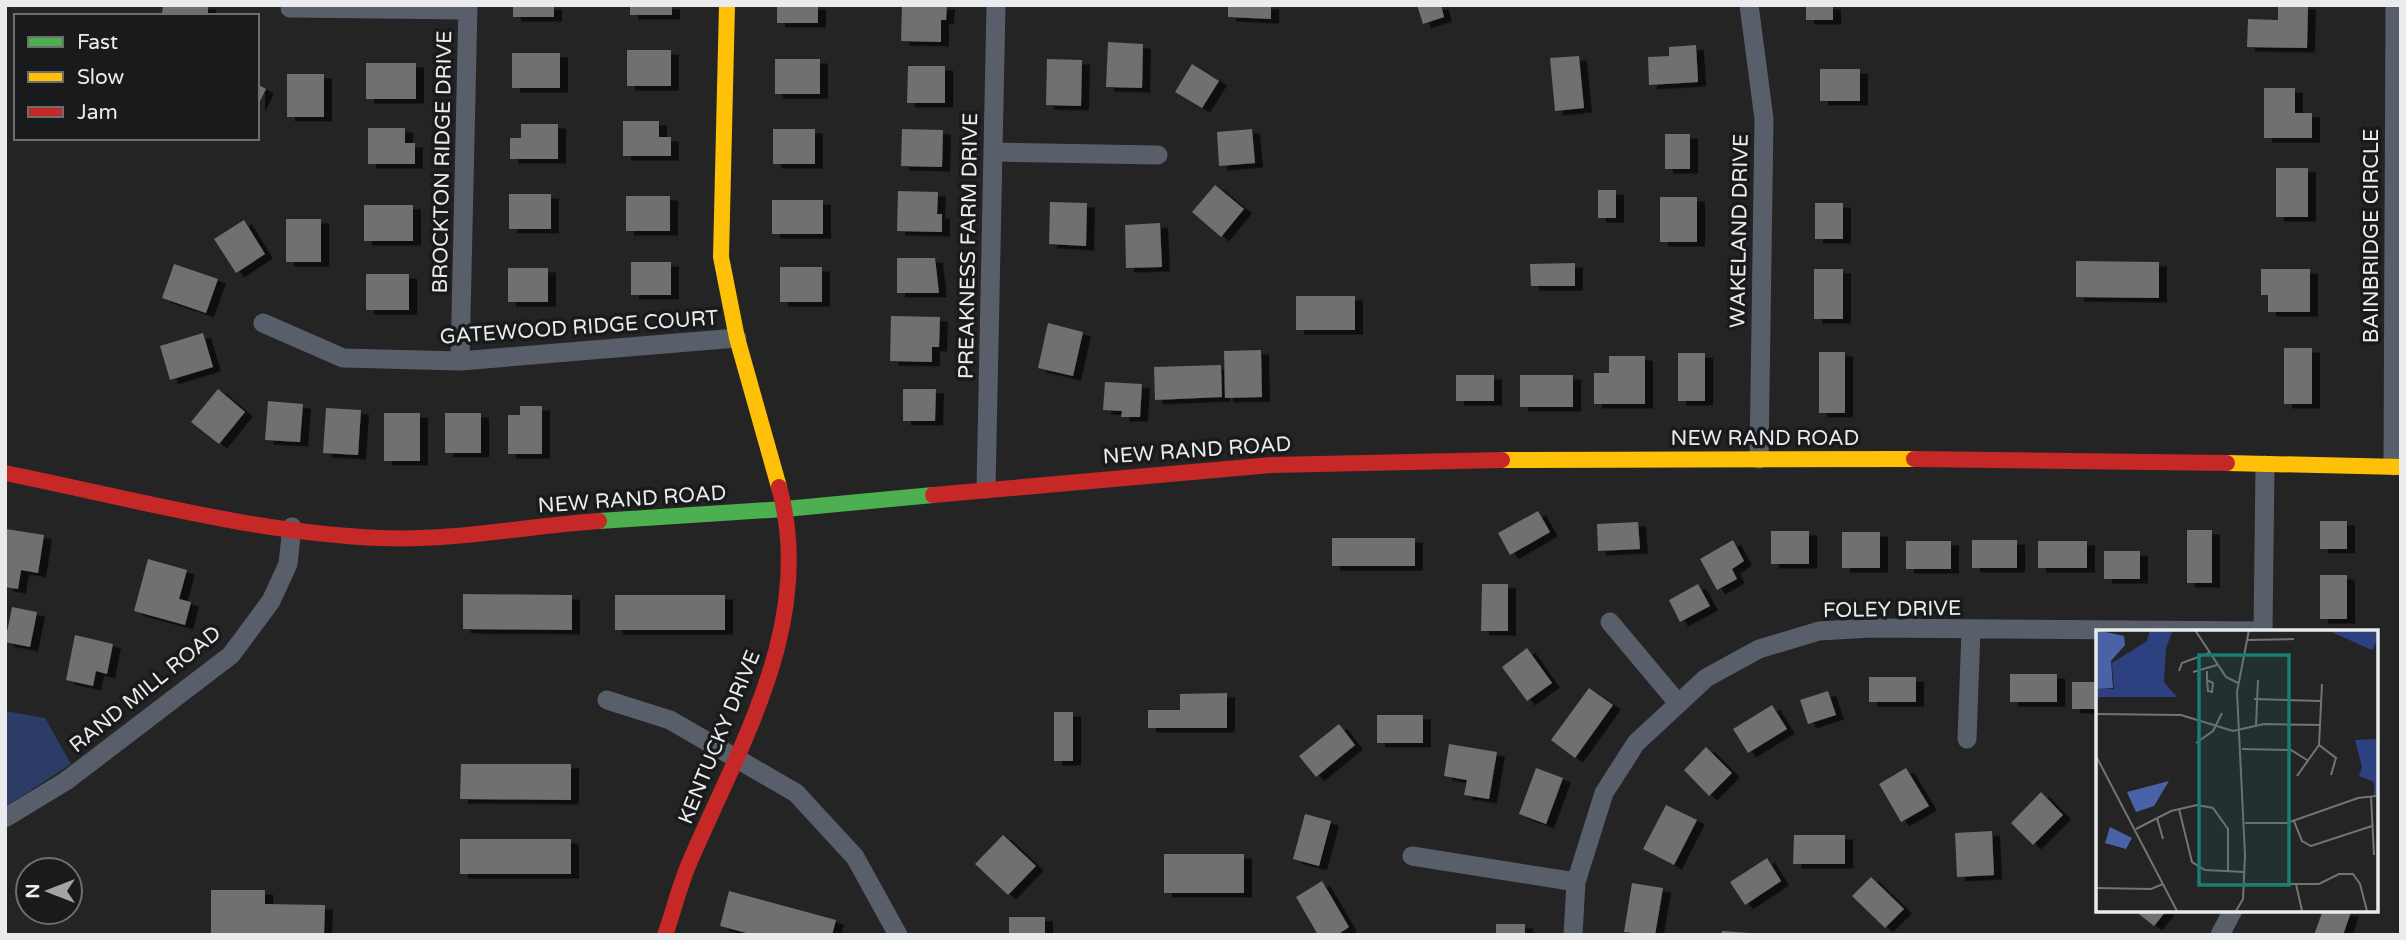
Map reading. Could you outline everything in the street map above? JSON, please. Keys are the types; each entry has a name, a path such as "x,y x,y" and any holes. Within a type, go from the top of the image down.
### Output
{"street":[{"name":"KENTUCKY DRIVE","path":"665,935 690,861 737,761 777,655 790,579 785,509 737,338 721,257 727,5"},
{"name":"PREAKNESS FARM DRIVE","path":"986,489 996,5"},
{"name":"WAKELAND DRIVE","path":"1749,5 1764,119 1759,459"},
{"name":"BAINBRIDGE CIRCLE","path":"2395,5 2397,466"},
{"path":"290,8 468,8"},
{"name":"BROCKTON RIDGE DRIVE","path":"460,361 468,8"},
{"path":"993,152 1158,155"},
{"name":"GATEWOOD RIDGE COURT","path":"263,323 343,358 460,361 737,338"},
{"name":"NEW RAND ROAD","path":"5,473 258,525 382,538 442,536 785,509 1272,465 1486,460 1759,459 2089,460 2397,466"},
{"path":"2263,630 2265,465"},
{"name":"RAND MILL ROAD","path":"5,818 66,781 231,655 271,601 288,564 292,527"},
{"path":"1610,622 1677,702"},
{"name":"FOLEY DRIVE","path":"1573,935 1576,881 1604,793 1636,743 1677,702 1706,678 1759,649 1819,631 1872,628 2096,630"},
{"path":"1967,739 1971,630"},
{"path":"607,700 670,720 796,793 855,857 898,935"},
{"path":"1412,856 1576,881"},
{"path":"2220,935 2233,912"}],"shaded area":[{"path":"5,711 45,718 71,764 5,807"}],"building":[{"path":"163,5 208,5 208,14 162,13"},
{"path":"513,5 554,5 554,17 513,17"},
{"path":"630,5 672,5 672,15 630,15"},
{"path":"777,5 818,5 818,23 777,23"},
{"path":"902,5 947,5 946,20 941,20 941,42 901,41"},
{"path":"1228,5 1271,5 1271,19 1228,17"},
{"path":"1417,5 1441,5 1444,17 1423,24"},
{"path":"1806,5 1833,5 1833,20 1806,20"},
{"path":"2278,5 2308,5 2307,48 2247,47 2248,19 2278,20"},
{"path":"1108,42 1143,44 1142,88 1106,87"},
{"path":"1696,45 1698,82 1649,85 1648,57 1669,56 1669,47"},
{"path":"627,50 671,50 671,86 627,86"},
{"path":"512,53 560,53 560,88 512,88"},
{"path":"1579,56 1584,108 1555,111 1550,58"},
{"path":"775,59 820,59 820,94 775,94"},
{"path":"1047,59 1082,60 1081,106 1046,105"},
{"path":"366,63 416,63 416,99 366,99"},
{"path":"1192,64 1219,81 1202,108 1175,92"},
{"path":"908,66 945,66 945,103 907,103"},
{"path":"1820,69 1860,69 1860,101 1820,101"},
{"path":"287,74 324,74 324,117 287,117"},
{"path":"259,85 266,89 259,103"},
{"path":"2264,88 2295,88 2295,113 2312,113 2312,138 2264,138"},
{"path":"623,121 659,121 659,137 671,137 671,156 623,156"},
{"path":"521,124 558,124 558,159 510,159 510,138 521,138"},
{"path":"368,128 405,128 405,143 415,143 415,164 368,164"},
{"path":"773,129 815,129 815,164 773,164"},
{"path":"902,129 943,130 942,167 901,166"},
{"path":"1252,129 1255,163 1219,166 1217,132"},
{"path":"1665,134 1690,134 1690,169 1665,169"},
{"path":"2276,168 2308,168 2308,217 2276,217"},
{"path":"1215,185 1244,209 1221,237 1192,212"},
{"path":"1598,190 1616,190 1616,218 1598,218"},
{"path":"898,191 938,192 937,214 942,214 942,232 897,231"},
{"path":"509,194 551,194 551,229 509,229"},
{"path":"626,196 670,196 670,231 626,231"},
{"path":"1660,197 1697,197 1697,242 1660,242"},
{"path":"772,200 823,200 823,234 772,234"},
{"path":"1050,202 1087,203 1086,246 1049,244"},
{"path":"1815,203 1843,203 1843,239 1815,239"},
{"path":"364,205 413,205 413,241 364,241"},
{"path":"286,219 321,219 321,262 286,262"},
{"path":"244,220 265,254 236,273 214,239"},
{"path":"1160,223 1162,267 1126,268 1125,225"},
{"path":"897,258 935,258 939,293 897,293"},
{"path":"2076,261 2159,262 2159,298 2076,297"},
{"path":"631,262 671,262 671,295 631,295"},
{"path":"1575,263 1575,286 1531,286 1530,264"},
{"path":"174,264 218,279 206,313 162,298"},
{"path":"780,267 822,267 822,302 780,302"},
{"path":"508,268 548,268 548,302 508,302"},
{"path":"1814,269 1843,269 1843,319 1814,319"},
{"path":"2261,269 2310,269 2310,312 2268,312 2268,295 2261,295"},
{"path":"366,274 409,274 409,310 366,310"},
{"path":"1296,296 1355,296 1355,330 1296,330"},
{"path":"891,316 940,317 939,347 932,347 932,362 890,361"},
{"path":"1048,323 1083,332 1073,376 1038,368"},
{"path":"203,333 213,367 170,380 160,346"},
{"path":"2284,348 2312,348 2312,404 2284,404"},
{"path":"1261,350 1262,397 1225,398 1224,351"},
{"path":"1819,352 1845,352 1845,413 1819,413"},
{"path":"1678,353 1705,353 1705,401 1678,401"},
{"path":"1609,356 1645,356 1645,404 1594,404 1594,373 1609,373"},
{"path":"1221,365 1222,397 1155,400 1154,367"},
{"path":"1456,375 1494,375 1494,401 1456,401"},
{"path":"1520,375 1573,375 1573,407 1520,407"},
{"path":"1105,382 1142,384 1140,417 1121,417 1122,411 1103,410"},
{"path":"218,389 245,412 219,444 191,422"},
{"path":"903,389 936,389 935,421 903,421"},
{"path":"268,401 303,404 300,442 265,440"},
{"path":"520,406 542,406 542,454 508,454 508,415 520,415"},
{"path":"326,408 361,410 358,455 323,453"},
{"path":"384,413 420,413 420,461 384,461"},
{"path":"445,413 481,413 481,453 445,453"},
{"path":"1538,511 1550,532 1510,555 1498,533"},
{"path":"2320,521 2347,521 2347,549 2320,549"},
{"path":"1638,522 1640,549 1598,551 1597,524"},
{"path":"6,529 44,535 38,573 21,570 18,589 5,587"},
{"path":"2187,530 2212,530 2212,583 2187,583"},
{"path":"1771,531 1809,531 1809,564 1771,564"},
{"path":"1842,532 1880,532 1880,568 1842,568"},
{"path":"1332,538 1415,538 1415,566 1332,566"},
{"path":"1733,540 1744,561 1732,569 1737,579 1717,590 1700,559"},
{"path":"1972,540 2017,540 2017,568 1972,568"},
{"path":"1906,541 1951,541 1951,569 1906,569"},
{"path":"2038,541 2087,541 2087,568 2038,568"},
{"path":"2104,551 2140,551 2140,579 2104,579"},
{"path":"148,559 187,570 179,599 191,602 185,625 134,611"},
{"path":"2320,575 2347,575 2347,619 2320,619"},
{"path":"1482,584 1508,584 1508,631 1481,631"},
{"path":"1698,584 1710,606 1680,622 1669,600"},
{"path":"463,594 572,595 572,630 463,629"},
{"path":"615,595 725,595 725,630 615,630"},
{"path":"12,607 37,612 30,647 5,642"},
{"path":"75,635 113,644 107,674 96,671 93,686 66,680"},
{"path":"1527,648 1552,683 1527,701 1502,667"},
{"path":"2010,674 2057,674 2057,702 2010,702"},
{"path":"1869,677 1916,677 1916,702 1869,702"},
{"path":"2072,682 2096,682 2096,709 2072,709"},
{"path":"1589,688 1613,705 1575,758 1551,740"},
{"path":"1828,691 1836,715 1808,724 1800,700"},
{"path":"1227,693 1227,728 1148,728 1148,710 1180,710 1180,694"},
{"path":"1772,705 1787,729 1748,753 1733,729"},
{"path":"1054,712 1073,712 1073,761 1054,761"},
{"path":"1377,715 1423,715 1423,743 1377,743"},
{"path":"1339,724 1355,745 1316,777 1299,756"},
{"path":"1449,744 1497,752 1489,799 1464,795 1467,780 1444,776"},
{"path":"1706,747 1732,773 1709,796 1684,770"},
{"path":"461,764 571,764 571,800 460,799"},
{"path":"1536,768 1563,778 1546,824 1519,814"},
{"path":"1906,768 1929,806 1901,822 1879,784"},
{"path":"2041,792 2063,815 2033,845 2011,823"},
{"path":"1666,805 1697,820 1674,865 1643,849"},
{"path":"1305,814 1331,821 1319,866 1293,859"},
{"path":"1992,831 1994,875 1957,877 1955,833"},
{"path":"1003,835 1036,866 1008,895 975,864"},
{"path":"1794,835 1845,835 1845,864 1793,864"},
{"path":"460,839 571,839 571,874 460,874"},
{"path":"1164,854 1244,854 1244,893 1164,893"},
{"path":"1767,858 1781,881 1745,905 1730,882"},
{"path":"1871,877 1904,909 1885,928 1852,896"},
{"path":"1322,881 1349,927 1337,935 1318,935 1296,897"},
{"path":"1632,883 1663,888 1655,935 1624,932"},
{"path":"211,890 265,890 265,904 325,905 324,935 211,935"},
{"path":"729,891 836,920 832,935 754,935 720,926"},
{"path":"2136,912 2165,912 2154,926"},
{"path":"2322,912 2351,912 2343,935 2314,935"},
{"path":"1009,917 1045,917 1045,935 1009,935"},
{"path":"1496,924 1525,924 1525,935 1496,935"},
{"path":"1722,931 1751,933 1751,935 1721,935"}],"traffic: fast":[{"path":"599,521 785,509 933,495"}],"traffic: slow":[{"path":"727,5 721,257 737,338 779,487"},
{"path":"1502,460 1914,459"},
{"path":"2227,463 2401,467"}],"traffic: jam":[{"path":"1914,459 2227,463"},
{"path":"933,495 1272,465 1502,460"},
{"path":"5,473 239,522 334,535 436,537 599,521"},
{"path":"665,935 687,868 751,724 781,632 788,584 788,536 779,487"}]}
